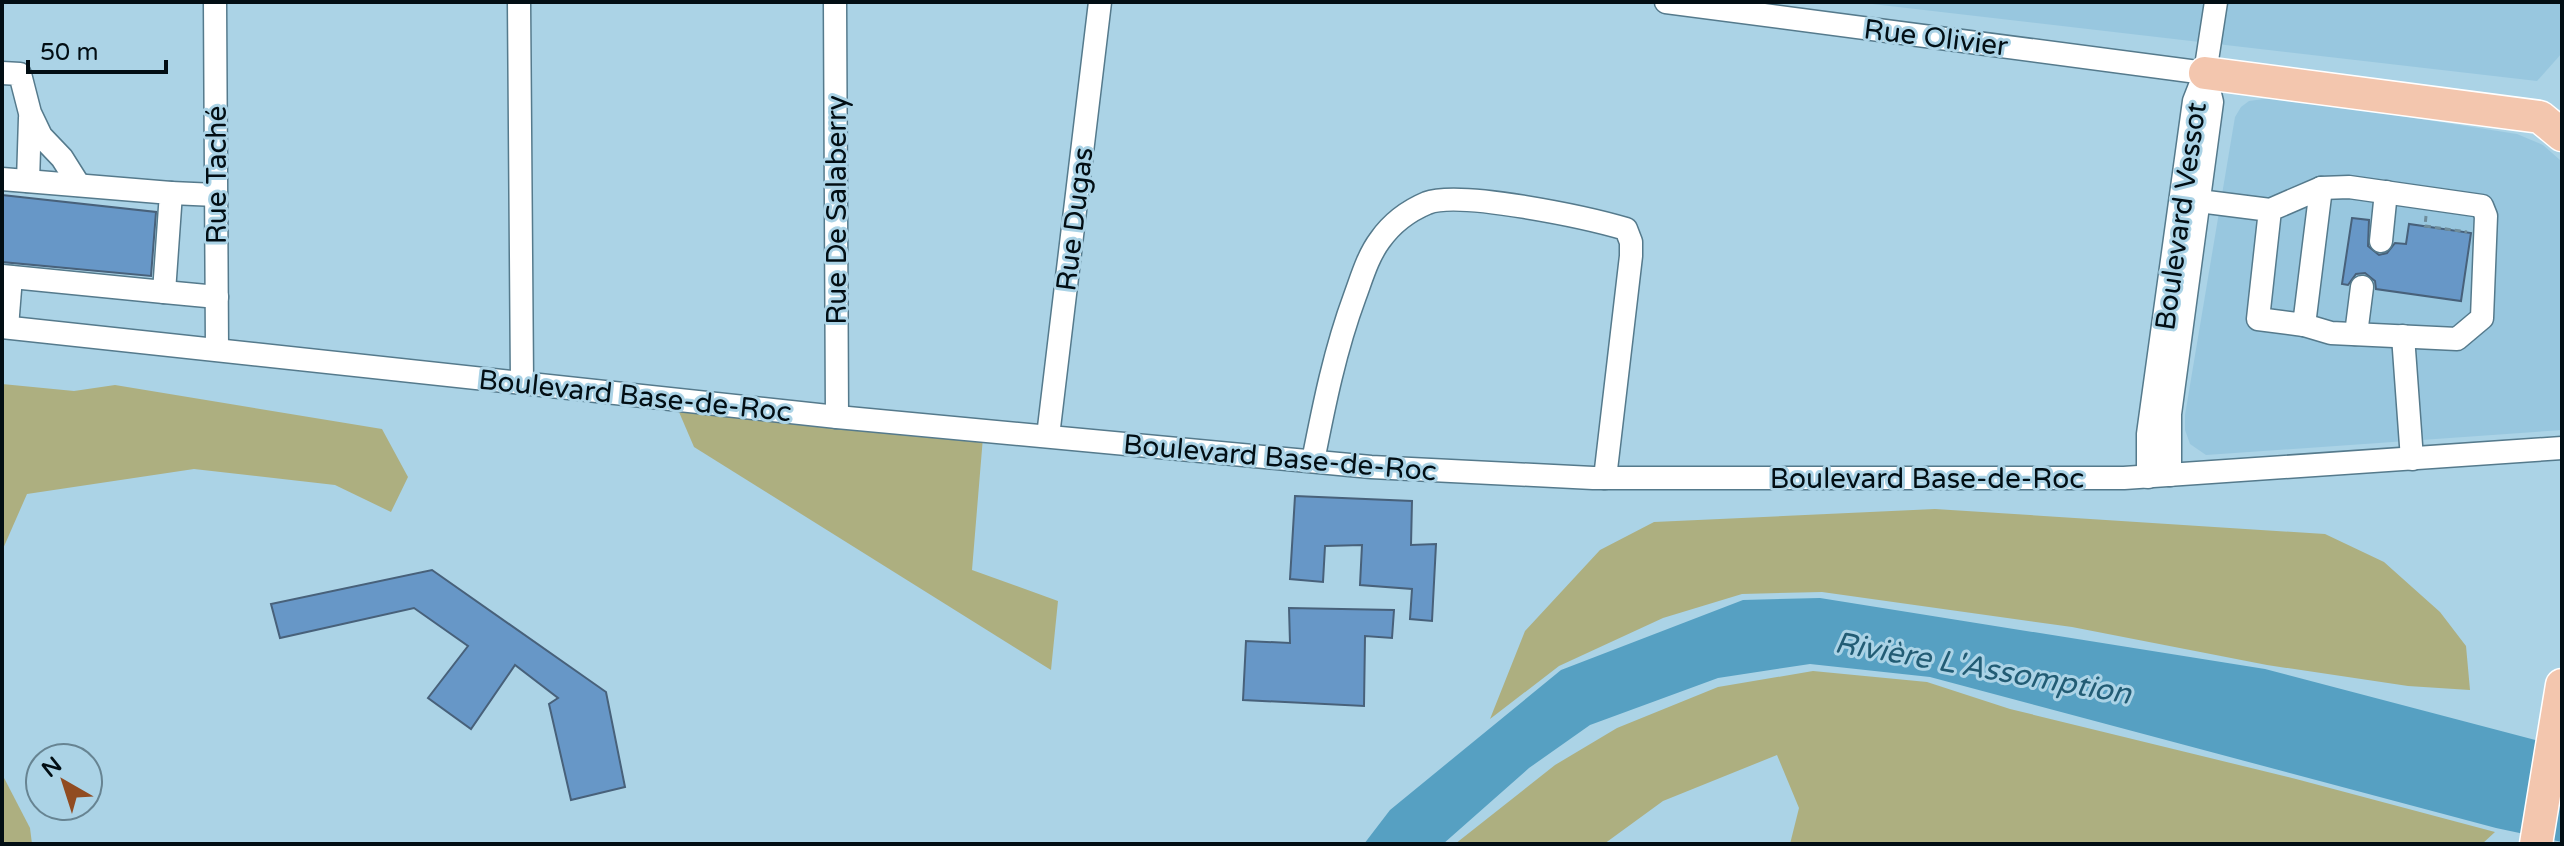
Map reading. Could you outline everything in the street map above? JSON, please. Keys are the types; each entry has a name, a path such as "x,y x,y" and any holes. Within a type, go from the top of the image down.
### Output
{"highway":[{"path":"2205,73 2555,120"},
{"path":"2536,844 2560,694"}],"street":[{"name":"Rue Taché","path":"215,2 217,349"},
{"path":"519,2 522,382"},
{"name":"Rue De Salaberry","path":"835,2 837,417"},
{"name":"Rue Dugas","path":"1048,436 1100,2"},
{"name":"Rue Olivier","path":"1666,2 2205,73"},
{"path":"2205,73 2216,2"},
{"path":"2,73 20,74 30,113 41,136 62,158 79,185"},
{"name":"Boulevard Vessot","path":"2159,476 2212,102 2205,73"},
{"name":"Boulevard Vessot","path":"2159,476 2148,434 2194,101 2205,73"},
{"path":"28,181 30,113"},
{"path":"2,179 216,195"},
{"path":"2199,201 2270,210 2321,188 2349,187 2479,205 2486,211 2482,318 2457,339 2331,333 2304,325 2258,319 2270,210"},
{"path":"2304,325 2321,188"},
{"path":"2381,241 2386,192"},
{"path":"164,292 171,193"},
{"path":"1313,461 1326,392 1348,315 1364,269 1379,241 1403,215 1430,202 1462,199 1566,214 1626,229 1631,242 1631,256 1605,478"},
{"path":"4,327 6,277 217,297"},
{"path":"2356,334 2362,287"},
{"name":"Boulevard Base-de-Roc","path":"4,327 837,417 1371,467 1605,478 2076,479 2562,448"},
{"path":"2403,336 2412,459"}],"path":[{"path":"2425,226 2471,233"}],"shaded area":[{"path":"1855,2 2562,2 2562,53 2537,81"},
{"path":"2279,97 2517,134 2543,145 2560,160 2562,430 2206,455 2190,444 2185,430 2185,415 2235,117 2249,101"}],"green space":[{"path":"2,384 74,391 115,385 382,429 408,477 391,512 335,485 194,469 27,494 2,551"},
{"path":"676,405 983,437 972,570 1058,601 1051,670 694,447"},
{"path":"1935,509 2325,534 2384,562 2440,612 2466,646 2470,690 2408,686 2267,665 2072,627 1822,592 1742,594 1663,618 1559,666 1490,719 1525,631 1600,550 1654,522"},
{"path":"1813,671 1927,682 2010,709 2296,779 2495,832 2482,844 1790,844 1799,808 1777,755 1663,801 1604,844 1455,844 1555,765 1617,728 1718,687"},
{"path":"2,774 24,822 30,828 32,844 2,844"}],"water":[{"name":"Rivière L'Assomption","path":"1820,598 2265,669 2562,747 2562,842 2496,828 1930,677 1810,664 1718,678 1590,725 1529,768 1443,844 1364,844 1390,810 1561,670 1743,600"}],"building":[{"path":"2,195 156,212 151,276 2,262"},
{"path":"2352,218 2369,220 2368,246 2379,255 2387,253 2395,243 2406,244 2409,224 2471,233 2461,301 2376,289 2375,281 2365,273 2356,274 2348,285 2342,284"},
{"path":"1295,496 1412,501 1411,545 1436,544 1432,621 1410,619 1412,589 1360,585 1362,545 1325,546 1323,582 1290,579"},
{"path":"432,570 606,692 625,787 571,800 549,704 558,698 515,665 471,729 428,698 468,646 414,608 280,638 271,604"},
{"path":"1289,608 1394,610 1392,638 1365,636 1364,706 1243,700 1246,641 1290,643"}]}
